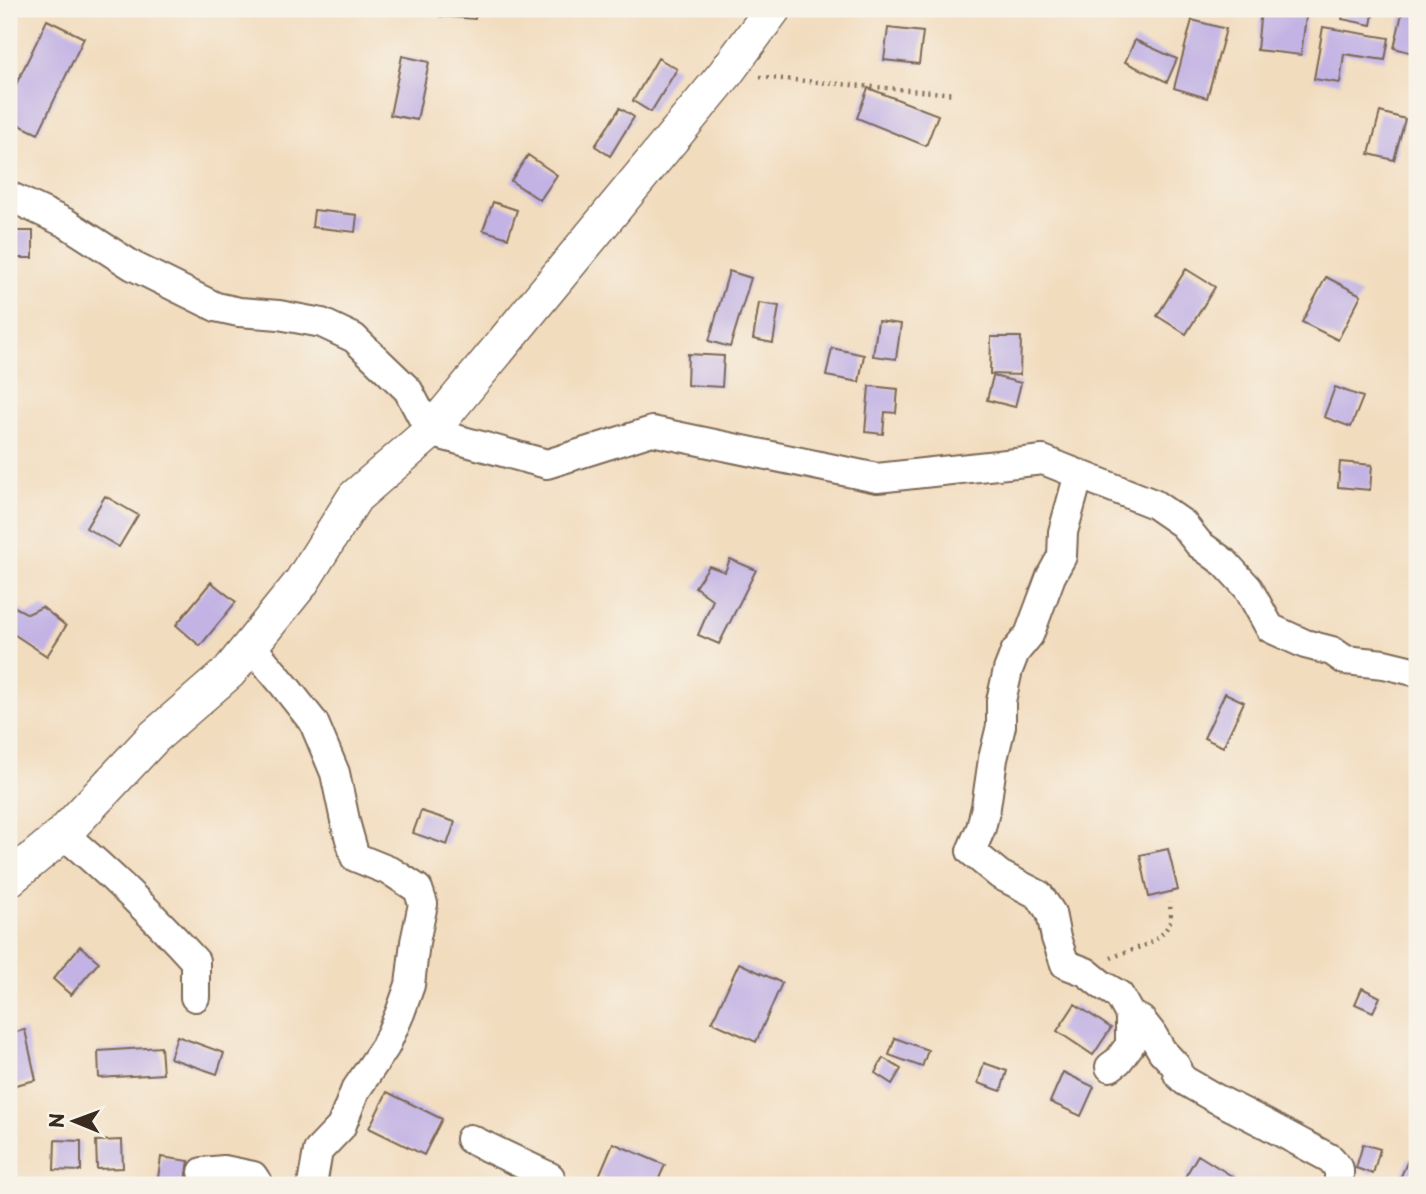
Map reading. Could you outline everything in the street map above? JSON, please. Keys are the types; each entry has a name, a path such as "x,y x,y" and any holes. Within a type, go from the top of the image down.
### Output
{"main road":[{"path":"9,879 63,834 154,737 229,673 302,583 355,497 430,432 725,74 773,9"}],"street":[{"path":"9,196 65,223 133,266 216,306 239,312 279,315 321,323 354,338 408,390 430,432 547,464 652,431 877,478 1043,460 1154,504 1183,524 1199,544 1225,564 1248,588 1270,628 1305,644 1332,651 1345,660 1384,664 1417,672"},
{"path":"1079,474 1063,532 1062,556 1051,576 1029,635 1015,652 1008,670 986,807 971,851 1000,875 1039,895 1051,914 1065,964 1086,972 1119,995 1130,1015 1130,1045 1118,1061 1110,1066"},
{"path":"251,646 314,723 335,773 345,825 355,857 392,872 418,889 424,904 415,942 410,985 400,1013 385,1047 355,1091 341,1127 318,1151 312,1185"},
{"path":"63,834 103,867 195,961 195,997"},
{"path":"1130,1015 1141,1020 1185,1081 1331,1159 1339,1169 1339,1185"},
{"path":"470,1139 550,1177 552,1185"},
{"path":"203,1172 224,1170 253,1176 259,1185"}],"path":[{"path":"725,74 955,94"},
{"path":"1086,972 1159,936 1170,923 1170,902"}],"building":[{"path":"441,9 476,9 475,19 440,16"},
{"path":"1261,9 1307,9 1301,55 1257,50"},
{"path":"1345,9 1374,9 1371,25 1342,19"},
{"path":"1403,9 1417,9 1417,54 1394,48"},
{"path":"47,20 84,38 38,134 9,120 9,99"},
{"path":"1192,20 1226,29 1207,98 1174,88"},
{"path":"1323,27 1389,38 1385,60 1344,54 1340,83 1314,79"},
{"path":"888,28 923,32 919,64 884,60"},
{"path":"1135,40 1177,59 1167,82 1125,62"},
{"path":"402,56 429,62 417,120 390,115"},
{"path":"658,58 677,69 651,112 633,101"},
{"path":"868,88 938,115 926,146 857,118"},
{"path":"620,108 634,117 610,156 595,146"},
{"path":"1380,112 1405,119 1394,160 1369,154"},
{"path":"528,155 557,175 540,200 511,181"},
{"path":"493,202 517,210 508,238 483,230"},
{"path":"314,210 357,215 355,232 312,227"},
{"path":"9,231 33,231 33,258 9,258"},
{"path":"1186,269 1215,287 1186,334 1157,316"},
{"path":"729,271 751,278 730,347 709,341"},
{"path":"1326,277 1361,295 1338,340 1302,322"},
{"path":"759,303 779,306 773,343 753,339"},
{"path":"878,321 901,324 896,359 873,356"},
{"path":"991,337 1021,337 1020,375 990,374"},
{"path":"832,348 864,355 859,382 826,376"},
{"path":"688,354 724,356 722,387 687,385"},
{"path":"993,376 1021,383 1015,407 987,400"},
{"path":"869,386 898,389 896,413 885,412 883,434 865,432"},
{"path":"1335,387 1363,397 1351,427 1324,417"},
{"path":"1340,462 1372,465 1370,490 1338,487"},
{"path":"105,496 138,515 119,547 86,528"},
{"path":"730,559 756,570 719,644 698,635 713,600 695,587 709,566 725,572"},
{"path":"211,582 236,602 200,646 176,625"},
{"path":"9,604 28,614 42,607 66,626 47,656 9,631"},
{"path":"1225,693 1244,702 1223,747 1204,738"},
{"path":"421,811 455,822 447,845 413,833"},
{"path":"1168,849 1178,890 1149,897 1140,855"},
{"path":"80,946 99,962 71,995 53,979"},
{"path":"739,963 782,983 756,1042 712,1022"},
{"path":"1362,988 1380,997 1373,1012 1355,1004"},
{"path":"1075,1004 1111,1028 1093,1055 1057,1031"},
{"path":"25,1030 36,1080 11,1086 9,1033"},
{"path":"177,1036 224,1053 217,1074 170,1058"},
{"path":"895,1038 928,1050 922,1067 889,1055"},
{"path":"161,1047 163,1074 99,1078 98,1051"},
{"path":"883,1058 901,1069 892,1084 875,1073"},
{"path":"984,1063 1007,1071 1001,1091 978,1083"},
{"path":"1063,1072 1094,1087 1081,1116 1050,1102"},
{"path":"387,1092 442,1119 424,1155 369,1128"},
{"path":"55,1140 81,1141 81,1171 54,1170"},
{"path":"122,1140 123,1168 97,1169 96,1141"},
{"path":"613,1143 665,1165 656,1185 621,1185 599,1176"},
{"path":"1363,1144 1380,1149 1373,1174 1356,1168"},
{"path":"1198,1155 1235,1178 1231,1185 1198,1185 1185,1177"},
{"path":"161,1157 189,1161 185,1185 157,1185"},
{"path":"1409,1158 1417,1162 1417,1185 1397,1185"}]}
